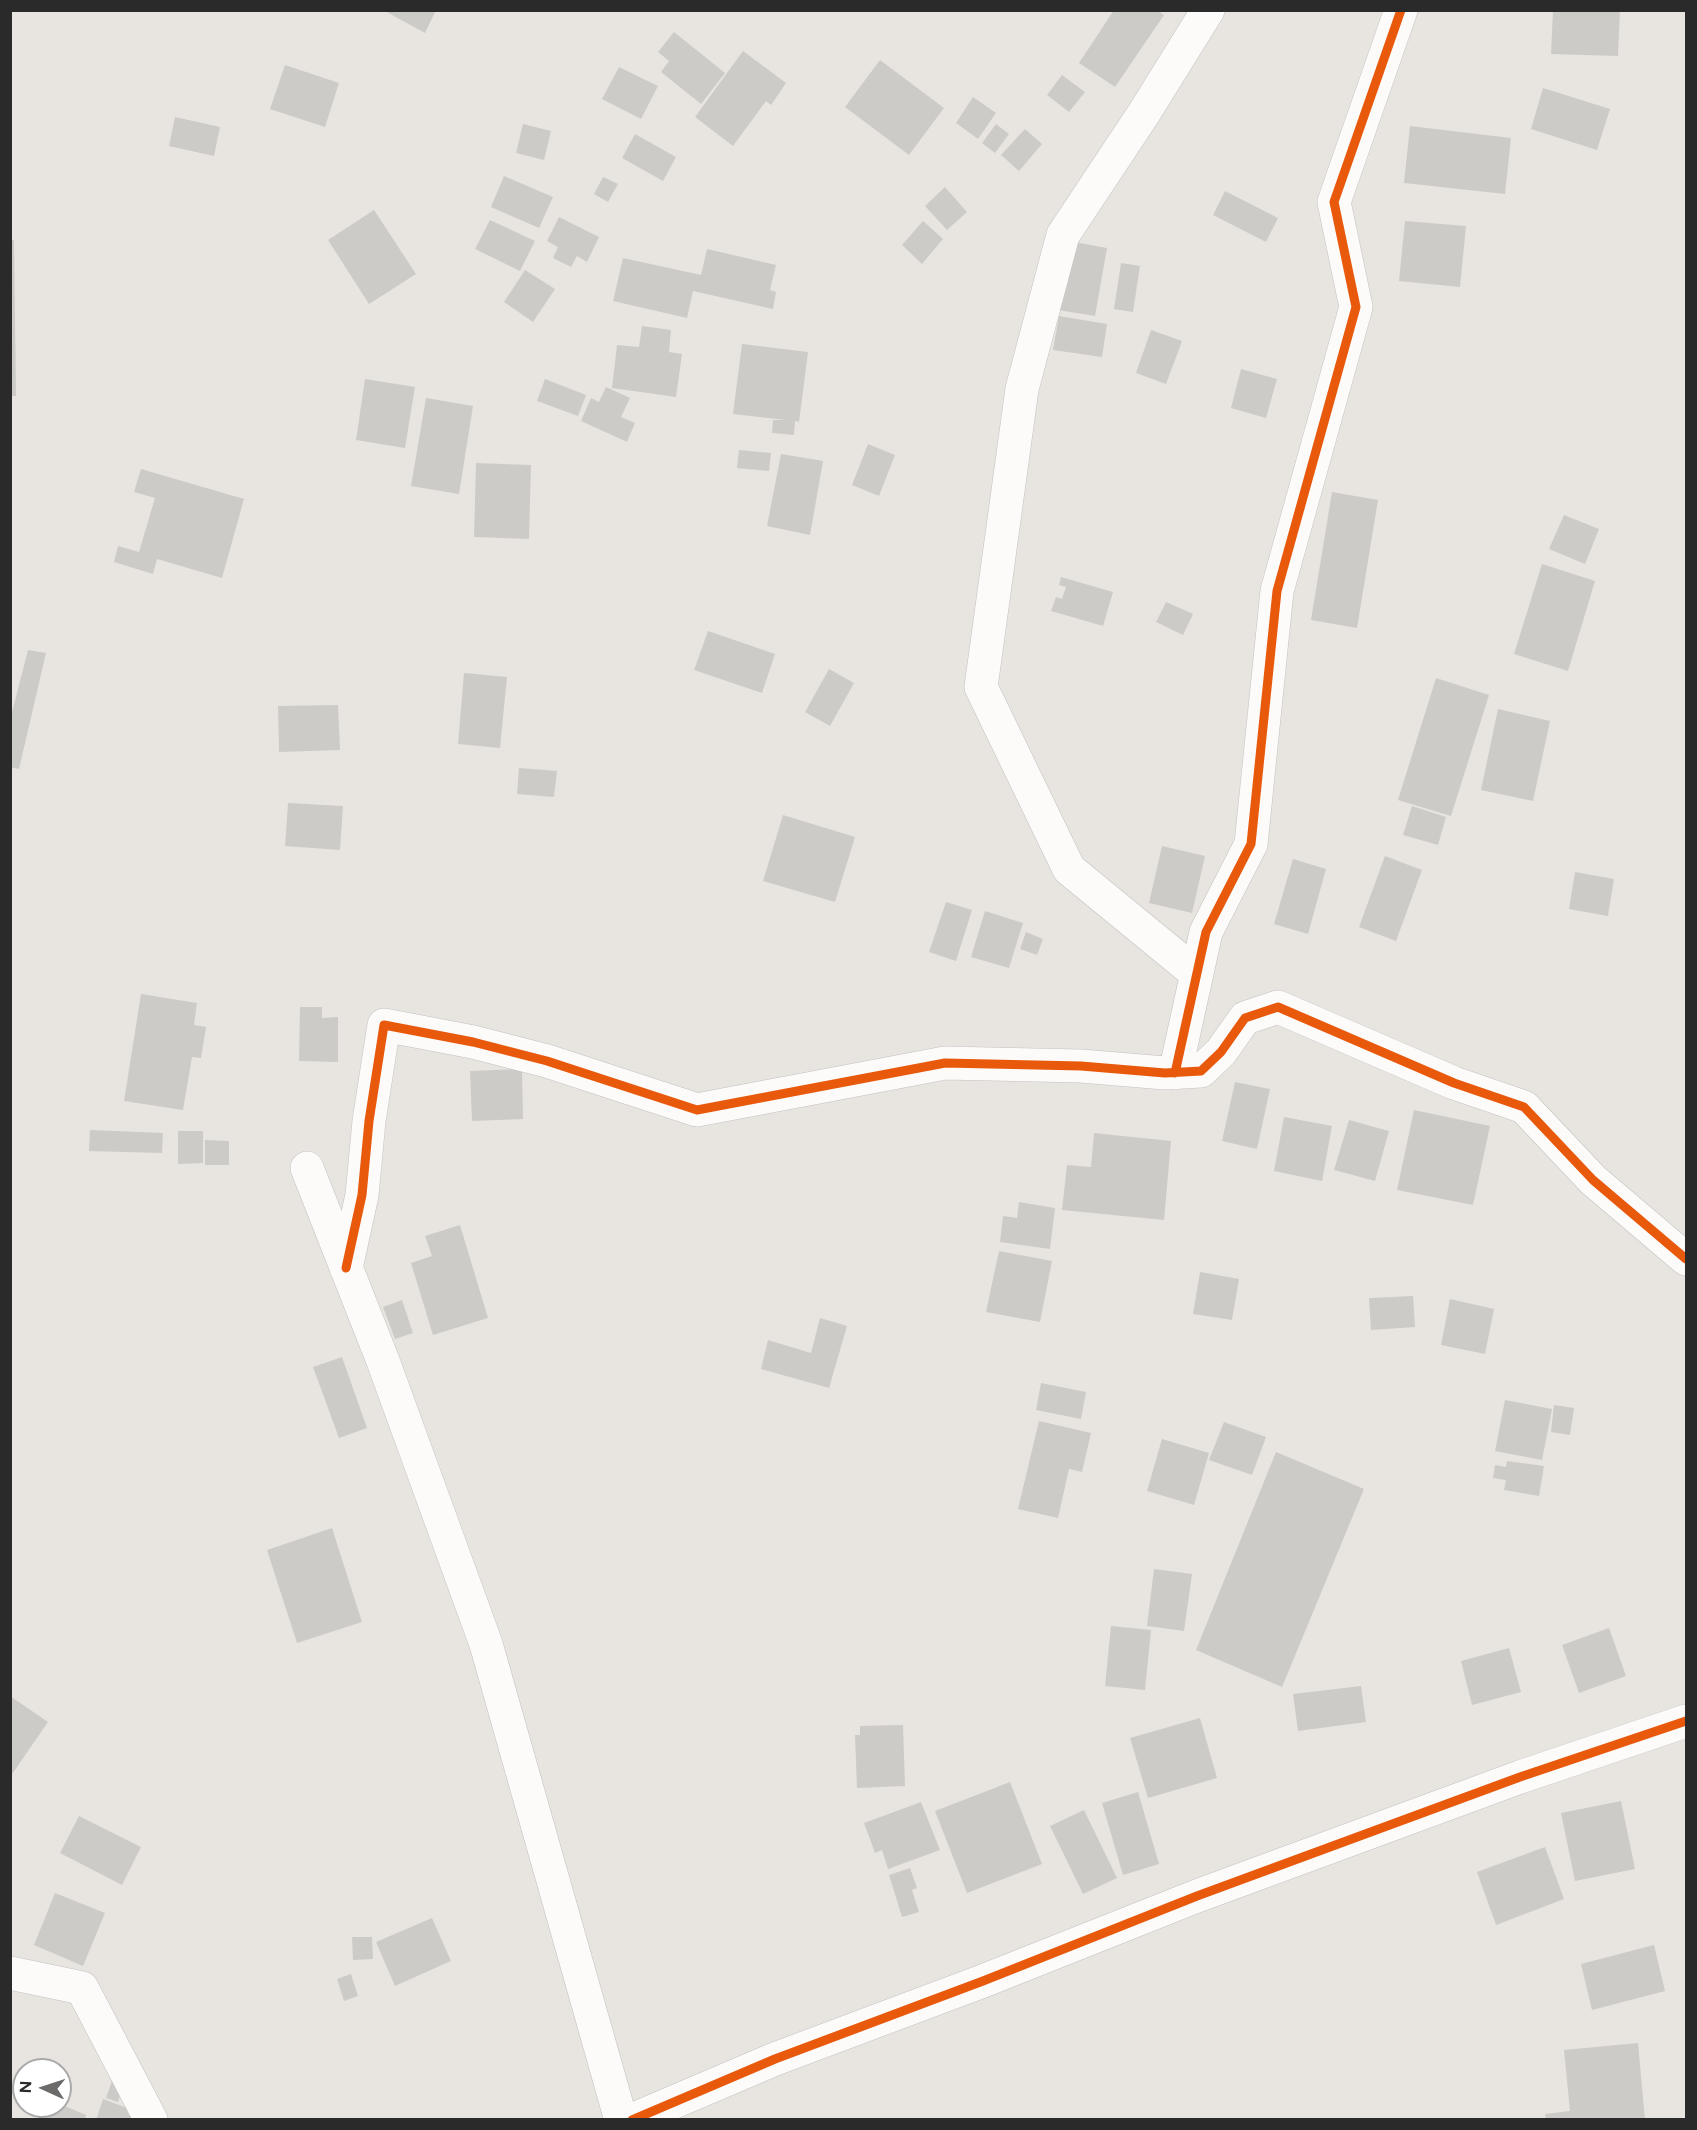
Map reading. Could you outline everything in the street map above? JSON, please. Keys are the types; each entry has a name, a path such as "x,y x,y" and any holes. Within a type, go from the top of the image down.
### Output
{"street":[{"path":"1197,974 1069,869 981,687 1022,389 1063,235 1144,113 1208,10"},
{"path":"1175,1073 1206,932 1251,844 1277,591 1356,307 1334,202 1401,10"},
{"path":"346,1268 362,1195 369,1121 384,1025 473,1042 548,1061 697,1110 945,1063 1081,1066 1164,1074 1200,1071 1221,1052 1245,1018 1278,1006 1454,1083 1524,1107 1593,1180 1686,1260"},
{"path":"307,1168 387,1372 486,1644 621,2120"},
{"path":"632,2120 775,2059 983,1981 1197,1896 1686,1720"},
{"path":"10,1973 82,1988 151,2120"}],"building":[{"path":"383,10 436,10 425,33"},
{"path":"1114,10 1157,10 1164,15 1115,87 1079,63"},
{"path":"1553,10 1620,10 1618,56 1551,54"},
{"path":"674,32 725,73 701,104 661,72 669,61 658,52"},
{"path":"743,51 786,83 771,105 766,101 733,146 695,117"},
{"path":"880,60 944,108 909,155 845,107"},
{"path":"285,65 339,83 325,127 270,109"},
{"path":"619,67 658,86 641,119 602,99"},
{"path":"1062,75 1085,92 1069,112 1047,95"},
{"path":"1543,88 1610,109 1597,150 1531,129"},
{"path":"973,97 996,113 978,139 956,123"},
{"path":"175,117 220,127 214,156 169,146"},
{"path":"523,124 551,131 544,160 516,153"},
{"path":"996,124 1009,134 995,153 982,143"},
{"path":"1410,126 1511,138 1505,194 1404,183"},
{"path":"1025,129 1042,144 1019,171 1001,155"},
{"path":"635,134 676,157 663,181 622,158"},
{"path":"504,176 553,197 539,228 491,207"},
{"path":"603,177 618,184 608,202 594,194"},
{"path":"945,187 967,212 947,230 925,206"},
{"path":"1225,191 1278,218 1266,242 1213,215"},
{"path":"374,210 416,274 369,304 328,240"},
{"path":"559,217 599,237 587,262 577,256 571,267 553,258 558,247 547,241"},
{"path":"490,220 535,241 520,271 475,249"},
{"path":"923,221 943,239 922,264 902,245"},
{"path":"1405,221 1466,226 1460,287 1399,281"},
{"path":"10,240 14,240 16,396 10,396"},
{"path":"1069,241 1107,248 1095,316 1058,310"},
{"path":"707,249 776,265 770,290 776,292 773,309 693,291 687,318 613,301 623,258 701,275"},
{"path":"1121,263 1140,266 1133,312 1114,309"},
{"path":"525,270 555,289 533,322 504,302"},
{"path":"1059,316 1107,324 1102,357 1053,350"},
{"path":"642,326 671,330 669,352 682,354 676,397 612,388 617,345 639,347"},
{"path":"1151,330 1182,341 1166,384 1136,373"},
{"path":"742,344 808,352 799,422 795,421 794,435 772,433 773,420 786,420 733,414"},
{"path":"1241,369 1277,379 1266,418 1231,408"},
{"path":"365,379 415,387 405,448 356,440"},
{"path":"545,379 586,395 578,416 537,401"},
{"path":"606,387 630,398 621,417 635,423 627,442 581,421 591,398 599,402"},
{"path":"426,398 473,406 459,494 411,486"},
{"path":"868,444 895,455 879,496 852,485"},
{"path":"739,450 771,453 769,471 737,468"},
{"path":"781,454 823,461 810,535 767,526"},
{"path":"476,463 531,465 529,539 474,537"},
{"path":"141,469 244,499 222,578 157,559 153,574 114,562 118,546 139,552 155,498 134,492"},
{"path":"1332,492 1378,500 1357,628 1311,620"},
{"path":"1564,515 1599,529 1585,564 1549,549"},
{"path":"1542,564 1595,581 1568,671 1514,654"},
{"path":"1061,577 1113,592 1103,626 1051,611 1056,597 1062,599 1066,587 1059,585"},
{"path":"1166,602 1193,614 1183,635 1156,622"},
{"path":"708,631 775,654 762,693 694,670"},
{"path":"28,650 46,653 19,769 10,767 10,720"},
{"path":"829,669 854,683 830,726 805,712"},
{"path":"464,673 507,677 500,748 458,744"},
{"path":"1436,678 1489,695 1451,816 1398,800"},
{"path":"338,705 340,750 279,752 278,706"},
{"path":"1498,709 1550,721 1533,801 1481,790"},
{"path":"519,768 557,771 554,797 517,794"},
{"path":"288,803 343,806 340,850 285,846"},
{"path":"1412,806 1446,817 1438,845 1403,835"},
{"path":"783,815 855,837 835,902 763,881"},
{"path":"1162,846 1205,856 1192,913 1149,903"},
{"path":"1385,856 1422,870 1396,941 1359,927"},
{"path":"1293,859 1326,869 1308,934 1274,924"},
{"path":"1575,872 1614,879 1608,916 1569,909"},
{"path":"946,902 972,910 956,961 929,952"},
{"path":"985,911 1023,923 1009,968 971,957"},
{"path":"1026,932 1043,939 1037,955 1020,949"},
{"path":"141,994 197,1003 194,1025 206,1027 201,1058 192,1057 183,1110 124,1101"},
{"path":"300,1007 322,1007 322,1018 338,1017 338,1062 299,1061"},
{"path":"522,1069 523,1119 472,1121 470,1071"},
{"path":"1235,1082 1270,1089 1257,1149 1222,1141"},
{"path":"1414,1110 1490,1126 1473,1205 1397,1190"},
{"path":"1284,1117 1332,1126 1322,1181 1274,1171"},
{"path":"1349,1120 1389,1131 1375,1181 1334,1170"},
{"path":"90,1130 163,1133 162,1153 89,1151"},
{"path":"178,1131 203,1131 203,1163 178,1164"},
{"path":"1094,1133 1171,1141 1164,1220 1062,1210 1067,1165 1091,1167"},
{"path":"205,1140 229,1141 229,1165 205,1165"},
{"path":"1019,1202 1055,1208 1050,1249 1000,1242 1003,1216 1017,1218"},
{"path":"460,1225 488,1318 433,1335 411,1263 432,1256 425,1236"},
{"path":"999,1251 1052,1261 1040,1322 986,1312"},
{"path":"1200,1272 1239,1279 1232,1320 1193,1314"},
{"path":"1413,1296 1415,1327 1371,1330 1369,1298"},
{"path":"1450,1299 1494,1309 1485,1354 1441,1345"},
{"path":"402,1300 413,1333 395,1339 383,1307"},
{"path":"820,1318 847,1326 829,1388 761,1369 768,1340 811,1353"},
{"path":"342,1357 367,1428 339,1438 313,1367"},
{"path":"1041,1383 1086,1392 1081,1419 1036,1410"},
{"path":"1505,1400 1552,1409 1542,1460 1495,1451"},
{"path":"1554,1405 1574,1408 1570,1435 1551,1432"},
{"path":"1039,1421 1091,1433 1082,1472 1069,1469 1058,1518 1018,1509"},
{"path":"1224,1422 1266,1437 1252,1475 1209,1460"},
{"path":"1162,1439 1209,1453 1194,1505 1147,1491"},
{"path":"1276,1452 1364,1489 1282,1687 1196,1650"},
{"path":"1507,1461 1544,1466 1539,1496 1504,1490 1506,1480 1493,1478 1495,1465 1506,1467"},
{"path":"332,1528 362,1622 297,1643 267,1550"},
{"path":"1154,1569 1192,1574 1184,1631 1147,1626"},
{"path":"1111,1626 1151,1630 1145,1690 1105,1686"},
{"path":"1609,1628 1626,1676 1579,1693 1562,1645"},
{"path":"1509,1648 1521,1692 1472,1705 1461,1661"},
{"path":"1361,1686 1366,1722 1298,1731 1293,1694"},
{"path":"10,1696 48,1722 10,1777"},
{"path":"1200,1718 1217,1778 1148,1798 1130,1738"},
{"path":"903,1725 905,1786 857,1788 855,1735 860,1735 860,1726"},
{"path":"1010,1782 1042,1864 967,1893 935,1811"},
{"path":"1138,1792 1159,1864 1123,1875 1102,1803"},
{"path":"1621,1801 1635,1869 1575,1881 1561,1813"},
{"path":"921,1802 940,1850 888,1869 882,1850 875,1853 864,1823"},
{"path":"1084,1810 1117,1878 1083,1894 1050,1826"},
{"path":"79,1816 141,1847 122,1885 60,1853"},
{"path":"1545,1847 1564,1899 1496,1925 1477,1872"},
{"path":"910,1868 917,1888 912,1890 919,1912 902,1917 889,1875"},
{"path":"55,1893 105,1913 83,1966 34,1945"},
{"path":"432,1918 451,1961 395,1986 376,1942"},
{"path":"352,1937 372,1937 373,1959 353,1960"},
{"path":"1654,1945 1665,1991 1592,2010 1581,1964"},
{"path":"351,1974 358,1996 344,2001 337,1979"},
{"path":"1638,2043 1645,2120 1546,2120 1545,2114 1570,2111 1564,2050"},
{"path":"113,2078 125,2081 118,2102 106,2098"},
{"path":"103,2099 138,2112 135,2120 96,2120"},
{"path":"72,2109 86,2115 85,2120 37,2120 38,2118 72,2118"}],"cycle path":[{"path":"1175,1073 1206,932 1251,844 1277,591 1356,307 1334,202 1401,10"},
{"path":"346,1268 362,1195 369,1121 384,1025 473,1042 547,1061 697,1110 945,1063 1081,1066 1165,1073 1201,1071 1221,1052 1245,1018 1278,1007 1454,1083 1524,1107 1593,1180 1686,1259"},
{"path":"632,2120 775,2059 983,1981 1197,1896 1520,1777 1686,1721"}]}
